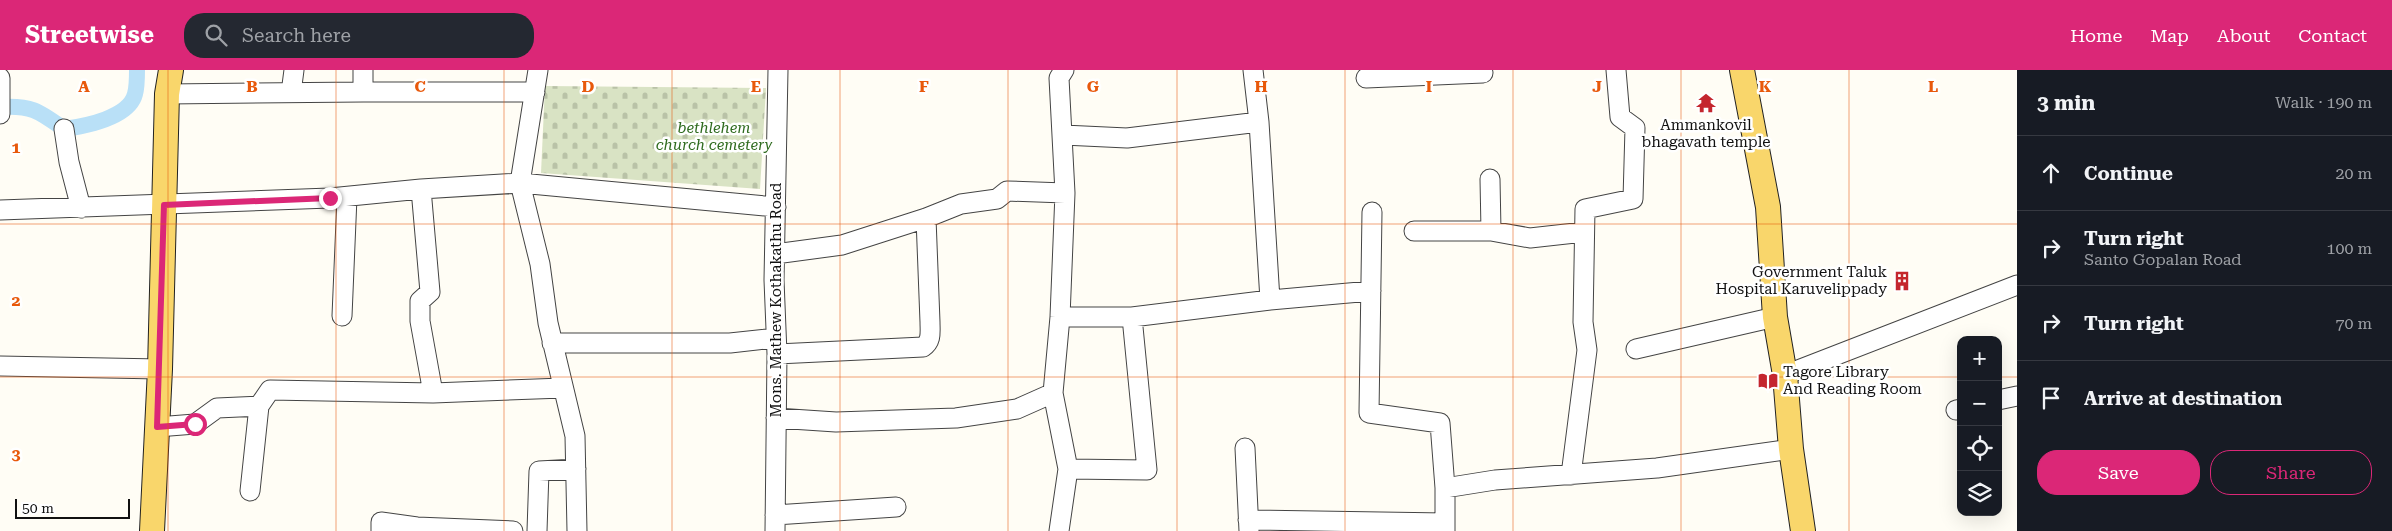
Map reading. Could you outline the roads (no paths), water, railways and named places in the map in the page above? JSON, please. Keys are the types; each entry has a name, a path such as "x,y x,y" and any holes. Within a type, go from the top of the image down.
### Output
{"main road":[{"path":"152,531 160,369 167,94 171,70"},
{"path":"1742,70 1768,207 1775,317 1785,375 1791,449 1803,531"}],"street":[{"path":"292,93 294,70"},
{"path":"362,70 362,92"},
{"path":"538,70 520,183 540,264 552,343 575,436 577,531"},
{"name":"Mons. Mathew Kothakathu Road","path":"775,523 775,254 778,70"},
{"path":"1059,531 1068,469 1053,393 1060,316 1065,193 1059,78 1064,70"},
{"path":"1253,70 1259,122 1270,300"},
{"path":"1366,78 1482,73 1482,70"},
{"path":"1571,474 1587,350 1583,322 1585,209 1633,199 1635,128 1620,117 1616,70"},
{"path":"167,94 535,92"},
{"path":"1063,135 1127,138 1259,122"},
{"path":"64,129 69,162 81,208"},
{"path":"1490,179 1490,231"},
{"path":"0,210 347,197 421,189 520,183 776,207"},
{"path":"421,189 430,292 420,300 420,321 433,393"},
{"path":"775,254 842,245 926,218 961,204 997,199 1007,191 1065,193"},
{"path":"342,316 347,197"},
{"path":"1245,448 1248,526 1445,527 1445,488 1440,423 1368,413 1372,212"},
{"path":"552,343 730,343 776,346 923,347 928,344 930,338 926,218"},
{"path":"1414,231 1490,231 1530,238 1584,232"},
{"path":"1785,375 2017,285"},
{"path":"1060,316 1132,317 1270,300 1370,291"},
{"path":"1068,469 1147,470 1132,317"},
{"path":"1636,349 1775,317"},
{"path":"0,366 160,369"},
{"path":"250,491 259,406 270,390 433,393 563,388"},
{"path":"776,418 836,422 956,418 1017,409 1053,393"},
{"path":"2002,399 2017,396"},
{"path":"157,427 195,424 217,408 259,406"},
{"path":"1445,488 1495,480 1657,468 1791,449"},
{"path":"537,531 539,471 576,469"},
{"path":"775,523 896,508"},
{"path":"381,531 381,522 417,527 513,531"}],"waterway":[{"path":"0,107 20,107 35,110 64,129 83,126 115,115 131,102 136,91 137,70"}],"place":[{"name":"Ammankovil bhagavath temple","path":"1706,103"},
{"name":"Government Taluk Hospital Karuvelippady","path":"1902,281"},
{"name":"Tagore Library And Reading Room","path":"1768,381"}],"park label":[{"name":"bethlehem church cemetery","path":"714,136"}]}
